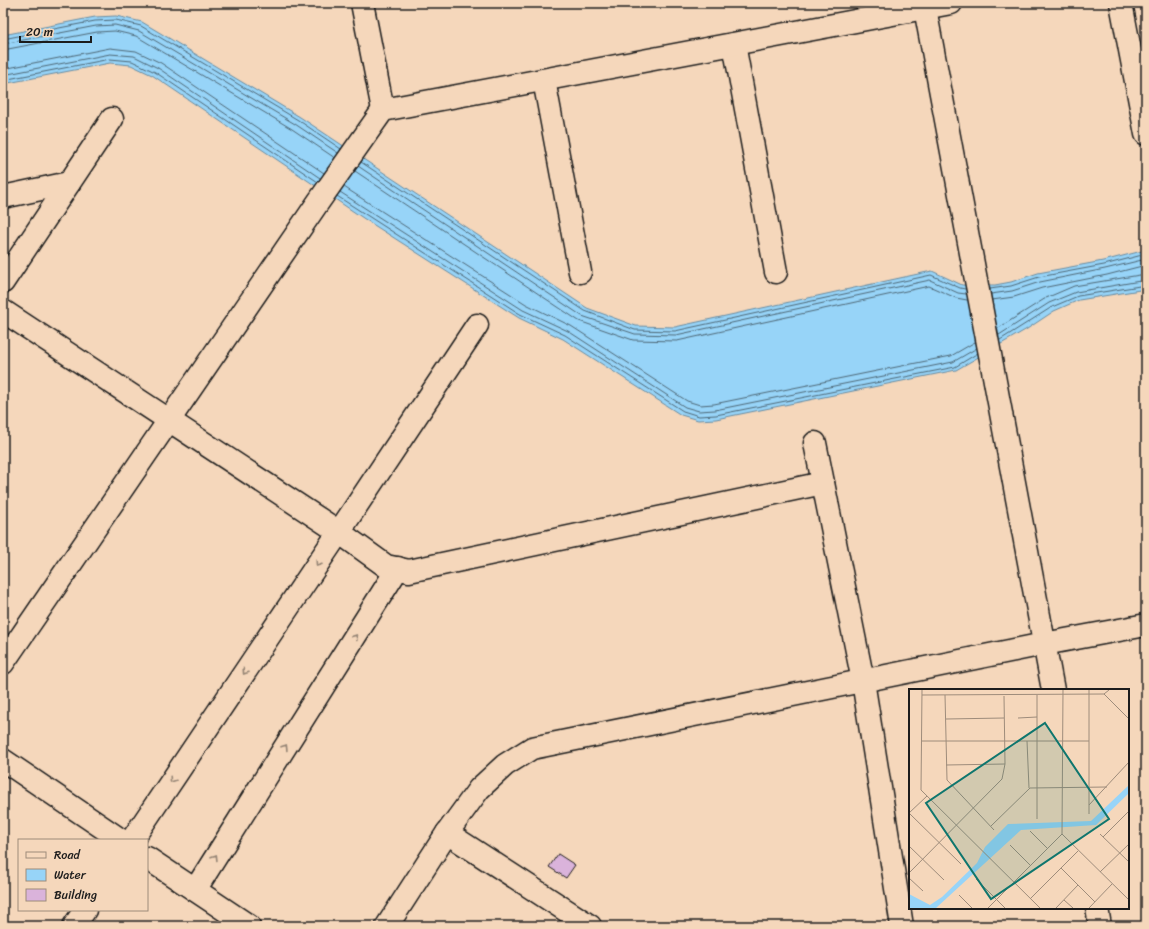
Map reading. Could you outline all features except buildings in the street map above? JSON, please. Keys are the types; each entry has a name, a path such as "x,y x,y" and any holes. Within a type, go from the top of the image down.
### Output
{"street":[{"path":"362,3 378,116"},
{"path":"3,664 170,421 318,201 378,116 544,80 925,6 951,3"},
{"path":"1121,3 1146,134"},
{"path":"925,6 1053,689"},
{"path":"734,44 776,272"},
{"path":"544,80 580,272"},
{"path":"3,282 112,119"},
{"path":"3,198 69,183"},
{"path":"3,312 339,532 386,566 409,571 823,483"},
{"path":"133,839 477,325"},
{"path":"815,443 863,681 902,926"},
{"path":"195,890 398,568"},
{"path":"387,926 447,833 479,789 505,766 532,748 1044,644 1146,625"},
{"path":"3,760 120,839"},
{"path":"447,833 590,926"},
{"path":"148,859 248,926"},
{"path":"1097,909 1100,926"},
{"path":"74,926 84,911"}],"water":[{"path":"116,16 142,22 300,117 587,308 636,326 675,327 932,271 962,285 995,285 1011,282 1038,273 1103,261 1146,250 1146,289 1079,300 1054,311 1027,329 956,370 716,419 698,420 681,415 563,339 519,318 363,218 152,75 131,65 110,63 3,84 3,35 95,17"}]}
